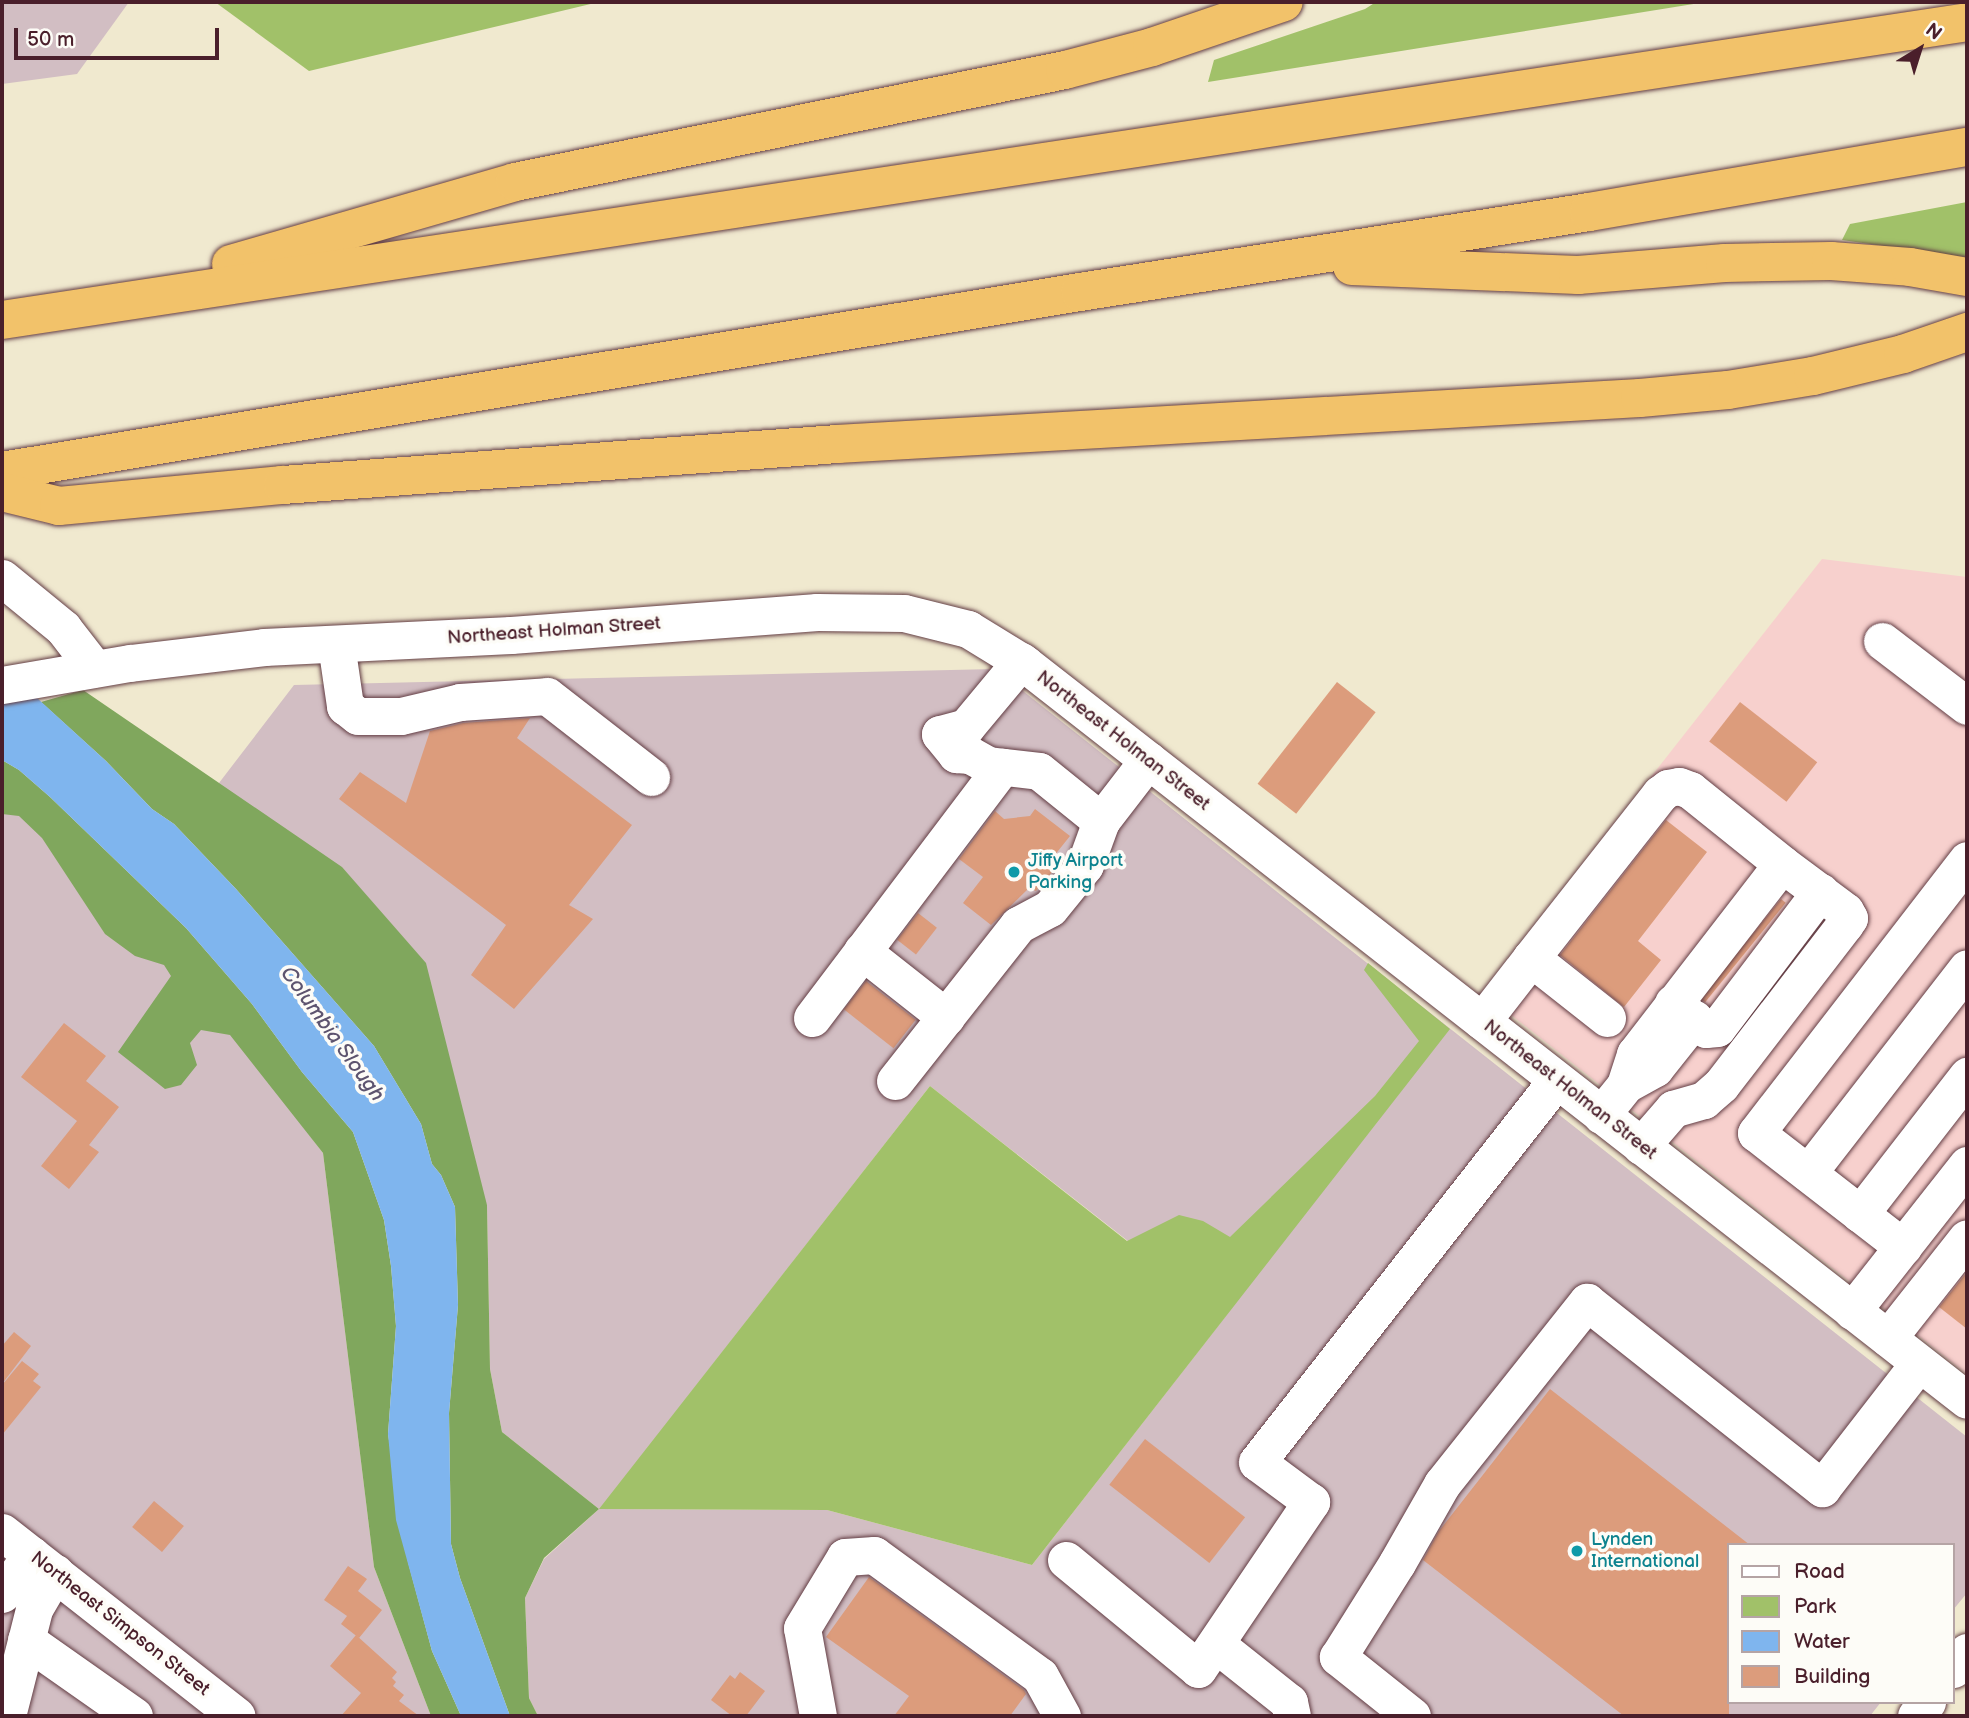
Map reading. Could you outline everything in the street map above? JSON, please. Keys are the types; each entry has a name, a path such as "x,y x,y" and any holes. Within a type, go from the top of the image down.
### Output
{"highway":[{"path":"81,307 515,182 1065,70 1152,47 1284,2"},
{"path":"2,320 1967,22"},
{"path":"6,477 1264,262 1589,212 1967,147"},
{"path":"1264,262 1578,275 1724,263 1831,261 1910,267 1967,277"},
{"path":"6,477 59,506 283,485 837,444 1640,398 1728,390 1813,376 1903,354 1967,332"}],"street":[{"path":"2,578 63,628 94,668"},
{"name":"Northeast Holman Street","path":"10,683 94,668 264,647 865,611 904,613 962,627 993,642 1021,661 1967,1401"},
{"path":"1882,641 1967,706"},
{"path":"336,644 345,706 358,716 401,716 460,702 547,696 651,777"},
{"path":"1021,661 967,727 940,734 956,754 970,755 988,765 1039,771 1101,821"},
{"path":"895,1081 1018,925 1050,908 1085,865 1101,821 1148,760"},
{"path":"811,1018 1002,767"},
{"path":"1482,1021 1668,788 1679,786 1690,790 1845,911 1849,918 1845,924 1714,1093 1704,1100 1673,1109 1641,1146"},
{"path":"1903,1247 1756,1133 1967,860"},
{"path":"1601,1115 1625,1085 1634,1054 1683,1011 1782,864"},
{"path":"1683,1011 1706,1029 1717,1028 1820,892"},
{"path":"862,951 946,1017"},
{"path":"1531,958 1607,1018"},
{"path":"1808,1173 1967,968"},
{"path":"1860,1213 1967,1076"},
{"path":"1066,1560 1198,1669 1217,1645 1311,1502 1257,1462 1556,1080"},
{"path":"1852,1311 1967,1165"},
{"path":"1888,1338 1967,1238"},
{"path":"1412,1716 1338,1657 1397,1563 1442,1484 1587,1302 1822,1488 1919,1363"},
{"name":"Northeast Simpson Street","path":"2,1532 237,1716"},
{"path":"818,1716 802,1628 845,1557 874,1555 1040,1676 1062,1716"},
{"path":"2,1594 43,1564"},
{"path":"7,1716 43,1564"},
{"path":"26,1640 134,1716"},
{"path":"1217,1645 1289,1702 1292,1716"},
{"path":"1955,1667 1967,1652"}],"shaded area":[{"path":"2,2 129,2 77,74 2,84"},
{"path":"1822,559 1967,577 1967,1374 1482,992"},
{"path":"995,669 1967,1437 1967,1593 1955,1608 1955,1543 1728,1543 1728,1704 1879,1704 1870,1716 538,1716 529,1698 525,1598 544,1559 599,1509 502,1432 490,1369 487,1205 219,783 294,685","holes":["930,1086 1225,1317 1032,1565 827,1510 600,1509"]},
{"path":"2,797 204,996 323,1153 374,1567 431,1716 2,1716"}],"green space":[{"path":"215,2 599,2 309,71"},
{"path":"1376,2 1706,2 1208,82 1214,60 1365,9"},
{"path":"1967,202 1967,263 1925,252 1842,240 1850,224"},
{"path":"83,690 342,867 426,963 487,1205 490,1369 502,1432 599,1509 544,1558 525,1598 529,1698 538,1716 510,1716 460,1578 451,1544 449,1413 458,1305 455,1207 441,1175 432,1164 421,1124 374,1046 236,889 174,824 152,809 106,761 41,702"},
{"path":"2,760 19,770 50,797 186,928 252,1004 302,1072 353,1132 384,1220 391,1266 396,1326 388,1434 408,1562 432,1651 461,1716 431,1716 374,1567 323,1153 230,1035 201,1030 190,1043 197,1065 181,1085 165,1089 118,1052 171,976 164,965 135,956 105,934 42,838 19,816 2,814"},
{"path":"1368,963 1450,1029 1032,1565 827,1510 599,1509 930,1086 1127,1241 1179,1215 1203,1221 1230,1237 1375,1096 1419,1041 1364,970"}],"water":[{"name":"Columbia Slough","path":"2,666 106,761 152,809 174,824 236,889 374,1046 421,1124 432,1164 441,1175 455,1207 458,1305 449,1413 451,1544 460,1578 510,1716 461,1716 432,1651 396,1520 388,1434 396,1326 391,1266 384,1220 353,1132 302,1072 252,1004 186,928 50,797 19,770 2,760"}],"building":[{"path":"1337,682 1376,712 1296,814 1258,784"},
{"path":"1740,702 1817,762 1786,802 1709,741"},
{"path":"530,718 517,738 632,825 569,905 593,919 514,1009 471,975 506,925 339,799 360,772 406,803 430,731 463,723"},
{"name":"Jiffy Airport Parking","path":"1035,809 1070,836 1046,866 1053,871 1036,891 1029,888 991,925 963,903 983,877 959,859 995,811 1004,819 1030,816"},
{"path":"1666,820 1707,852 1638,941 1661,960 1624,1007 1560,955"},
{"path":"1781,899 1786,903 1705,1002 1700,998"},
{"path":"918,913 937,928 916,955 897,940"},
{"path":"866,981 916,1020 893,1048 844,1009"},
{"path":"64,1023 106,1056 86,1081 119,1107 89,1145 99,1152 69,1189 41,1166 77,1121 21,1077"},
{"path":"1967,1272 1967,1329 1939,1307"},
{"path":"14,1332 31,1346 2,1384 2,1346"},
{"path":"22,1361 39,1374 33,1381 41,1387 2,1435 2,1385"},
{"name":"Lynden International","path":"1550,1389 1747,1543 1728,1543 1729,1716 1624,1716 1423,1560 1439,1531"},
{"path":"1145,1439 1245,1517 1209,1563 1109,1485"},
{"path":"154,1501 184,1526 162,1552 132,1527"},
{"path":"348,1566 367,1579 358,1591 382,1610 359,1638 341,1624 347,1616 324,1600"},
{"path":"869,1577 1024,1690 1026,1694 1010,1716 894,1716 909,1696 826,1637"},
{"path":"356,1635 397,1672 392,1678 396,1682 393,1686 404,1695 399,1701 419,1716 341,1716 361,1693 330,1666"},
{"path":"740,1672 765,1691 746,1716 732,1716 711,1700 730,1675 735,1679"}],"place":[{"name":"Jiffy Airport Parking","path":"1014,872"},
{"name":"Lynden International","path":"1577,1551"}]}
